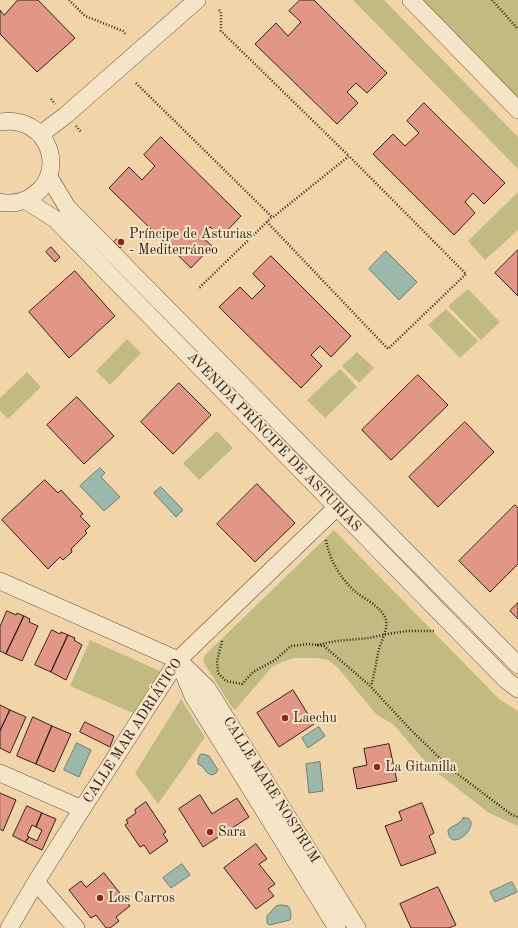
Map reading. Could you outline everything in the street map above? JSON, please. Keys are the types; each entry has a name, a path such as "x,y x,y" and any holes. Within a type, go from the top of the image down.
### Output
{"street":[{"path":"41,134 66,115 197,0"},
{"path":"412,0 518,110"},
{"path":"0,122 9,120 32,126 41,134 47,144 51,166 48,176 39,191 25,200 14,203 0,202"},
{"name":"AVENIDA PRÍNCIPE DE ASTURIAS","path":"48,176 67,207 518,665"},
{"name":"AVENIDA PRÍNCIPE DE ASTURIAS","path":"25,200 55,219 501,675 518,689"},
{"name":"CALLE MAR ADRIÁTICO","path":"9,928 82,809 178,660 337,507"},
{"name":"CALLE MARE NOSTRUM","path":"0,581 178,660 207,688 357,928"},
{"name":"CALLE MARE NOSTRUM","path":"178,660 194,696 337,928"},
{"path":"0,772 82,809"},
{"path":"36,882 76,928"}],"path":[{"path":"69,0 85,16 123,31 126,35"},
{"path":"492,0 518,29"},
{"path":"219,10 222,12 221,31 349,156 466,274 388,349 267,222"},
{"path":"136,83 272,218"},
{"path":"198,289 267,222 349,156"},
{"path":"324,534 330,555 338,571 356,592 382,612 386,620 386,628 378,654 376,670 371,686"},
{"path":"315,645 419,630 439,631"},
{"path":"223,638 216,661 218,673 226,681 242,684 253,672 275,660 291,646 309,644 324,646 371,686 412,731 452,769 512,815 518,817"}],"shaded area":[{"path":"353,0 384,0 518,137 518,169"},
{"path":"419,0 518,0 518,100"},
{"path":"518,192 518,230 485,260 468,241"},
{"path":"386,251 417,282 399,300 369,269"},
{"path":"468,289 500,322 481,340 449,307 449,305"},
{"path":"446,309 478,341 460,358 428,325"},
{"path":"127,339 141,353 110,385 96,371"},
{"path":"357,352 374,368 359,383 342,366"},
{"path":"340,369 357,387 325,418 307,400"},
{"path":"27,372 41,387 8,419 0,411 0,398"},
{"path":"217,431 233,448 199,480 183,463"},
{"path":"100,468 105,473 101,477 120,497 104,511 80,486"},
{"path":"161,487 183,510 176,517 154,493"},
{"path":"334,530 499,699 518,711 518,826 489,813 430,767 394,725 376,714 338,668 328,660 318,658 294,658 272,667 235,710 204,663 203,659 206,654"},
{"path":"90,640 160,671 133,713 70,686"},
{"path":"181,699 205,737 158,804 135,773"},
{"path":"319,727 325,736 308,748 302,738"},
{"path":"77,743 91,750 79,777 64,770"},
{"path":"203,754 209,756 218,770 216,773 212,775 206,772 202,766 198,764 200,755"},
{"path":"320,762 323,791 309,793 306,764"},
{"path":"463,818 468,818 471,822 468,832 458,839 453,840 450,837 448,830 460,822"},
{"path":"182,864 190,875 171,888 163,878"},
{"path":"512,882 517,892 495,902 490,892"},
{"path":"276,906 288,906 291,915 290,920 269,925 267,923 267,916"}],"building":[{"path":"18,0 38,0 75,38 37,72 0,34 0,10 4,15"},
{"path":"300,0 314,0 387,73 367,93 356,83 347,92 358,103 337,124 255,44 276,23 288,36 301,22 289,11"},
{"path":"424,103 505,183 484,204 473,193 465,202 475,213 454,235 373,154 393,134 405,146 419,133 407,121"},
{"path":"161,137 241,216 221,237 210,227 201,236 212,246 191,268 109,188 129,167 142,180 155,166 144,155"},
{"path":"117,239 123,245 120,248 114,242"},
{"path":"51,247 60,257 55,262 46,252"},
{"path":"518,250 518,296 495,273"},
{"path":"271,256 351,336 331,357 320,346 311,355 322,366 301,388 219,307 240,287 252,299 265,286 253,274"},
{"path":"75,271 115,316 69,358 29,312"},
{"path":"418,375 448,405 391,460 362,430"},
{"path":"179,383 211,415 173,454 141,422"},
{"path":"77,397 114,436 84,464 47,425"},
{"path":"465,422 494,452 438,507 409,477"},
{"path":"45,480 58,493 61,490 83,514 80,516 90,526 85,531 87,533 71,549 72,552 63,560 60,557 48,569 2,520"},
{"path":"257,484 295,523 255,562 217,524"},
{"path":"515,505 518,508 518,564 490,592 459,561"},
{"path":"518,603 518,619 510,611"},
{"path":"7,611 16,615 17,613 24,616 6,654 0,651 0,627"},
{"path":"24,616 30,619 29,622 38,626 22,661 6,654"},
{"path":"52,630 60,634 61,632 68,635 51,672 35,665"},
{"path":"68,635 75,638 74,640 82,645 66,680 51,672"},
{"name":"Laechu","path":"293,690 314,724 279,747 257,713"},
{"path":"0,705 10,710 0,731"},
{"path":"10,710 26,717 10,753 0,748 0,731"},
{"path":"33,717 52,726 36,764 17,756"},
{"path":"85,722 114,736 110,747 80,732"},
{"path":"52,726 71,734 54,772 36,764"},
{"name":"La Gitanilla","path":"389,744 397,781 357,789 353,768 367,765 364,749"},
{"path":"0,793 16,800 3,831 0,829"},
{"name":"Sara","path":"200,795 212,814 237,798 249,817 203,847 179,809"},
{"path":"146,802 166,832 163,834 168,841 150,854 144,845 140,847 125,825 128,823 126,820 136,813 135,810"},
{"path":"422,803 434,833 429,836 436,853 401,866 385,826 402,820 399,812"},
{"path":"27,806 42,813 36,827 32,825 27,836 29,837 25,842 13,836"},
{"path":"42,813 56,819 42,850 25,842 29,837 37,841 42,830 36,827"},
{"path":"256,844 267,859 259,864 275,884 268,889 274,896 256,909 224,868"},
{"name":"Los Carros","path":"104,873 130,906 116,917 119,921 110,928 106,928 96,915 91,918 69,890 81,881 86,887"},
{"path":"438,887 456,925 449,928 411,928 400,904"}],"place":[{"name":"Príncipe de Asturias - Mediterráneo","path":"121,242"},
{"name":"Laechu","path":"285,718"},
{"name":"La Gitanilla","path":"377,767"},
{"name":"Sara","path":"210,832"},
{"name":"Los Carros","path":"100,898"}]}
